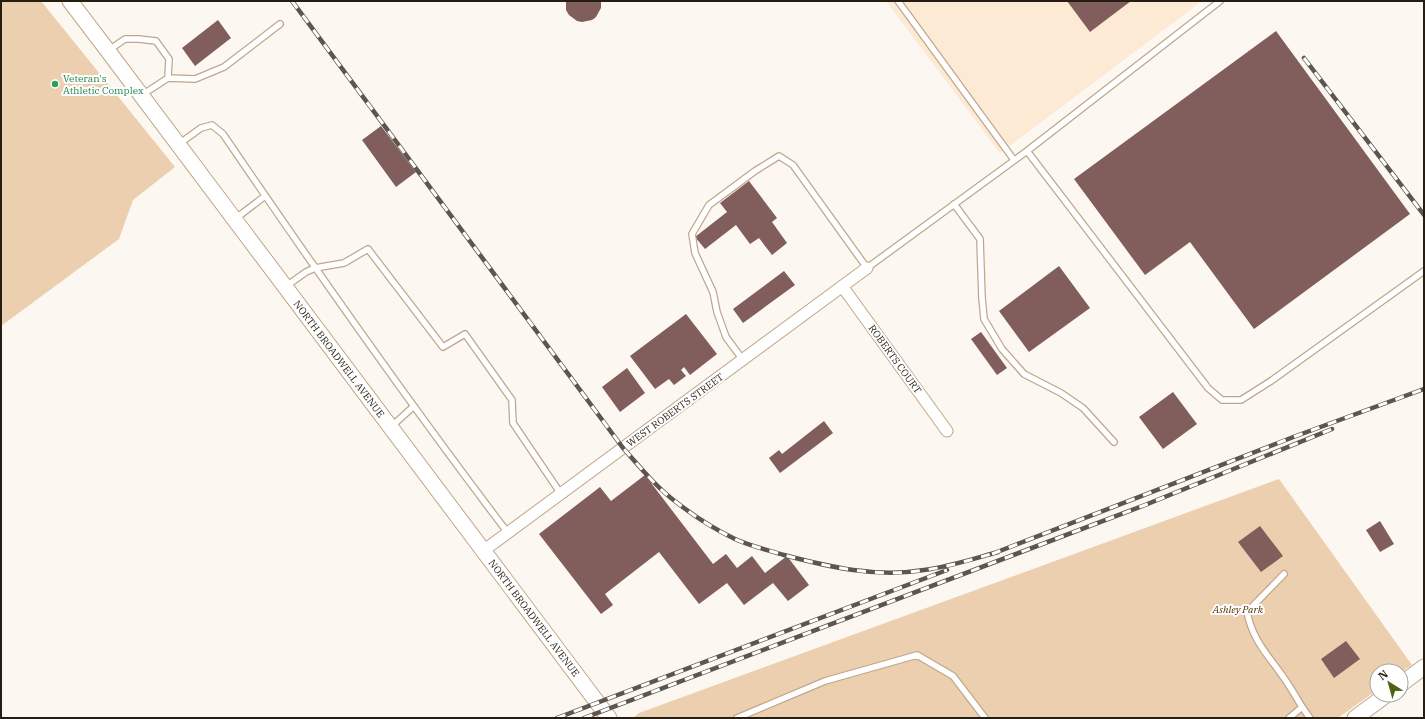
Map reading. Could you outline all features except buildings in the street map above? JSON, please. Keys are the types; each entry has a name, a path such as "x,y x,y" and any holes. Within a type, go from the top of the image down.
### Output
{"main road":[{"name":"NORTH BROADWELL AVENUE","path":"70,1 179,144 608,718"},
{"path":"1409,678 1419,671"},
{"path":"1355,718 1375,703"}],"street":[{"name":"WEST ROBERTS STREET","path":"483,551 867,268"},
{"name":"ROBERTS COURT","path":"842,286 947,431"}],"lane":[{"path":"898,1 1014,160"},
{"path":"743,360 726,337 717,312 713,292 695,253 692,234 709,206 755,171 778,156 793,165 867,268 1027,151 1220,1"},
{"path":"141,95 168,78 195,79 224,67 280,24"},
{"path":"108,51 125,39 156,41 169,59 168,78"},
{"path":"179,144 201,128 212,125 223,134 315,268 414,406 508,533"},
{"path":"1027,151 1208,388 1222,400 1241,400 1272,381 1424,270"},
{"path":"234,219 266,196"},
{"path":"954,204 980,239 984,319 1002,349 1024,374 1061,393 1083,408 1114,442"},
{"path":"285,287 306,272 315,268 344,263 368,249 443,347 465,334 512,400 513,423 561,494"},
{"path":"390,428 414,406"},
{"path":"1284,574 1246,612 1250,626 1264,652 1288,684 1301,708 1310,718"},
{"path":"737,718 825,681 917,656 952,676 985,718"},
{"path":"1289,718 1301,708"}],"shaded area":[{"path":"886,1 1202,1 1000,153"}],"green space":[{"name":"Veteran's Athletic Complex","path":"1,1 41,1 175,167 133,200 119,239 1,326"},
{"name":"Ashley Park","path":"1279,479 1412,665 1409,667 1409,663 1369,663 1369,696 1338,718 633,718 639,713"}],"railway":[{"path":"292,1 623,448 655,483 676,502 712,527 759,548 853,570 889,573 933,569 998,552"},
{"path":"1304,58 1424,215"},
{"path":"992,554 1296,436 1424,389"},
{"path":"584,718 1145,505 1332,429"},
{"path":"557,718 947,570"}],"place":[{"name":"Veteran's Athletic Complex","path":"55,84"}]}
